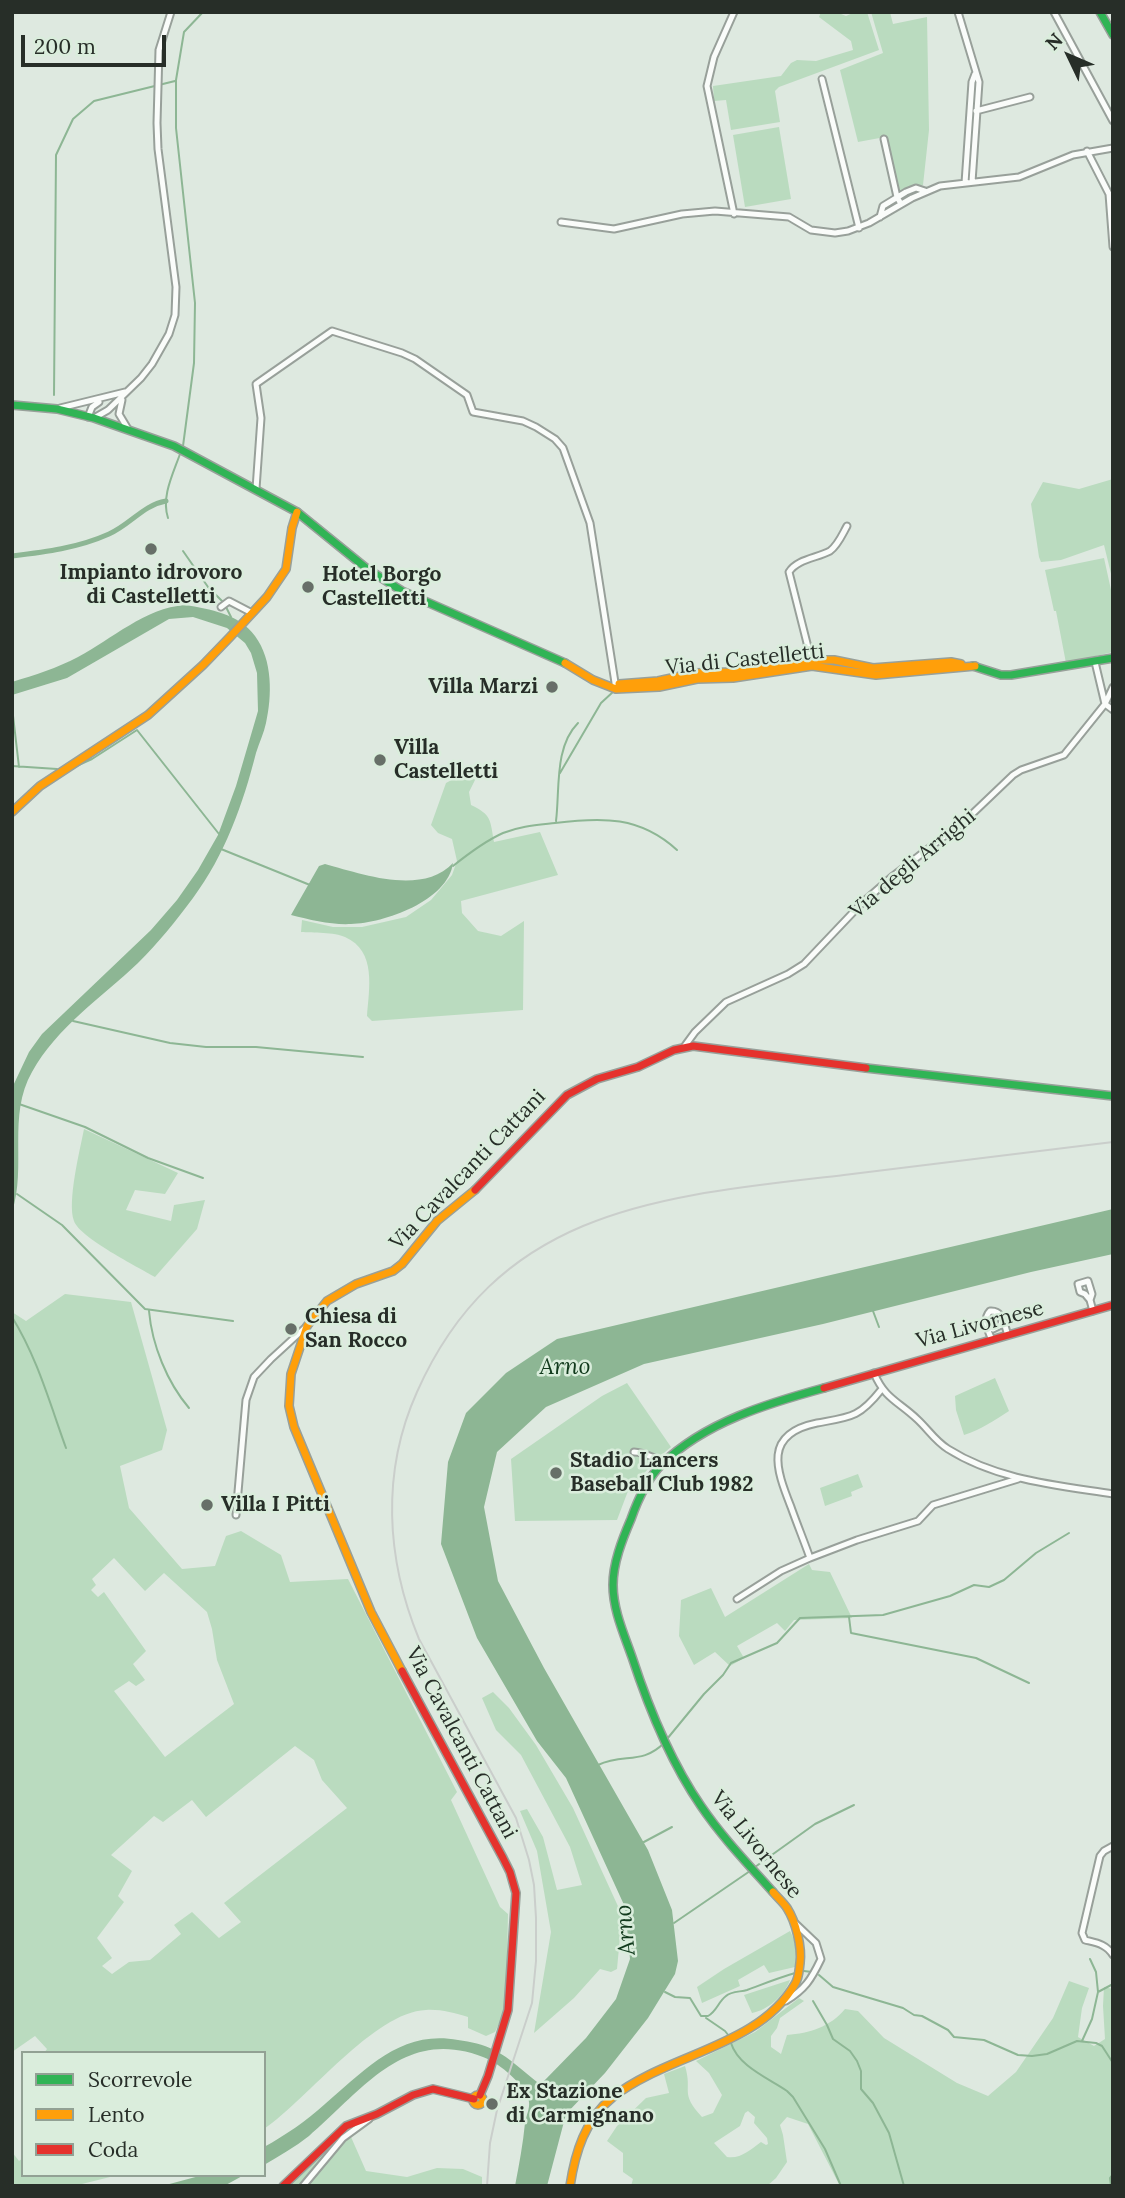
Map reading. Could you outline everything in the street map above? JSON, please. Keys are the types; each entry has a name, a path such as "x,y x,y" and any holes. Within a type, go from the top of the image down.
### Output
{"main road":[{"path":"1100,12 1113,35"},
{"name":"Via di Castelletti","path":"12,405 57,409 91,417 191,454 297,512 366,568 402,591 533,648 603,685 659,687 697,679 733,678 834,660 873,668 951,662 975,666 1000,675 1011,675 1113,658"},
{"path":"12,812 40,786 148,715 230,637 273,589 286,569 293,521 297,512"},
{"name":"Via Cavalcanti Cattani","path":"377,2114 421,2091 444,2091 477,2097 488,2076 508,2010 516,1893 503,1858 372,1612 293,1427 289,1406 291,1374 307,1326 327,1301 356,1284 402,1264 432,1226 484,1183 567,1095 588,1083 638,1067 684,1047 713,1048 1113,1096"},
{"name":"Via Livornese","path":"570,2186 572,2163 578,2143 589,2124 614,2096 656,2072 761,2022 783,2002 797,1980 801,1966 800,1939 787,1908 711,1819 694,1795 650,1710 621,1624 614,1594 615,1570 635,1509 655,1472 692,1442 780,1399 1113,1305"},
{"path":"283,2186 346,2126 377,2114"}],"street":[{"path":"105,398 92,407 91,417 108,410 152,364 169,334 175,315 176,287 158,149 157,91 159,50 171,12"},
{"path":"734,12 714,57 707,86 734,214"},
{"path":"958,12 975,74 972,82 969,182"},
{"path":"1054,12 1113,121"},
{"path":"822,79 859,228"},
{"path":"973,111 1030,97"},
{"path":"884,139 901,204"},
{"path":"561,222 614,229 701,211 789,217 811,230 835,233 859,228 940,186 1019,177 1073,155 1113,148"},
{"path":"1087,152 1109,194 1113,247"},
{"path":"880,217 883,206 897,197 916,188 925,192"},
{"path":"256,489 261,418 256,384 332,331 415,359 467,395 474,412 536,426 563,448 590,523 616,687"},
{"path":"57,409 128,391"},
{"path":"128,391 119,408 128,429"},
{"path":"812,663 789,572 793,566 829,551 847,527"},
{"path":"221,607 229,601 250,615"},
{"path":"1095,662 1105,704 1113,710"},
{"name":"Via degli Arrighi","path":"684,1047 695,1032 726,1002 804,964 861,904 969,817 1013,775 1063,755 1105,704 1113,687"},
{"path":"1090,1300 1093,1311"},
{"path":"992,1340 986,1323 990,1311 997,1311 1008,1335"},
{"path":"986,1323 991,1328 997,1328 1001,1325 1001,1317"},
{"path":"236,1515 246,1400 254,1377 307,1326"},
{"path":"874,1372 881,1390 948,1449 1018,1479 1113,1494"},
{"path":"810,1558 779,1478 776,1463 778,1452 793,1432 803,1426 859,1413 869,1406 881,1390"},
{"path":"634,1452 665,1462"},
{"path":"651,1458 655,1472"},
{"path":"737,1599 781,1571 810,1558 918,1521 933,1505 1018,1479"},
{"path":"1113,1846 1100,1856 1082,1938 1101,1943 1113,1955"},
{"path":"783,2002 801,1991 812,1979 821,1959 816,1943 795,1923"},
{"path":"303,2186 343,2138 377,2114"}],"shaded area":[{"path":"821,12 836,12 846,16 855,12 867,12 879,50 779,87 775,91 780,122 731,130 726,100 714,101 713,86 781,76 791,63 797,60 816,61 853,50 851,41 819,17"},
{"path":"871,12 890,12 893,24 927,17 929,130 923,185 898,195 885,137 858,142 840,70 883,53"},
{"path":"779,127 791,199 745,207 733,135"},
{"path":"1113,479 1113,582 1104,545 1061,560 1041,562 1031,504 1043,482 1079,489"},
{"path":"1104,558 1113,599 1113,652 1066,663 1045,570"},
{"path":"468,771 475,780 469,792 471,805 489,819 494,842 540,832 558,875 461,901 462,913 478,931 501,936 524,921 523,1010 372,1021 367,1016 369,972 362,951 355,943 341,935 301,932 302,920 333,927 362,927 406,917 431,900 452,875 457,861 452,839 438,833 431,825 446,783"},
{"path":"84,1129 178,1173 165,1194 135,1190 126,1210 171,1221 174,1205 205,1200 197,1229 155,1277 98,1244 74,1221 73,1189"},
{"path":"65,1294 131,1302 167,1430 162,1450 120,1466 129,1508 182,1569 215,1566 226,1536 241,1531 281,1555 290,1582 348,1579 457,1792 451,1800 500,1907 508,1914 506,2009 495,2032 486,2036 468,2028 468,2017 447,2012 426,2010 406,2014 363,2041 266,2127 266,2051 46,2051 47,2049 35,2036 12,2052 12,1312 26,1321","holes":["114,1558 145,1591 164,1573 207,1612 217,1660 234,1704 165,1757 114,1691 129,1681 136,1686 145,1680 133,1664 146,1651 104,1592 98,1597 91,1590 96,1585 92,1579","295,1746 314,1760 322,1780 347,1808 224,1903 241,1922 219,1938 192,1912 174,1925 181,1934 150,1960 129,1962 112,1974 102,1966 112,1958 97,1938 124,1902 118,1896 132,1871 111,1855 154,1816 163,1822 192,1800 206,1817"]},
{"path":"995,1378 1009,1411 964,1435 956,1410 955,1396"},
{"path":"627,1383 671,1447 628,1491 617,1520 515,1521 511,1459 602,1396"},
{"path":"858,1474 863,1487 851,1492 852,1496 825,1506 820,1488"},
{"path":"809,1564 812,1570 830,1572 852,1618 794,1620 785,1631 777,1623 737,1646 744,1658 730,1666 715,1652 694,1665 679,1636 681,1600 711,1588 725,1617"},
{"path":"493,1692 509,1708 536,1745 573,1808 622,1915 617,1969 611,1972 600,1969 574,1998 534,2033 551,1932 537,1851 520,1811 527,1809 543,1837 557,1890 582,1885 570,1847 521,1755 496,1730 482,1698"},
{"path":"790,1931 795,1944 795,1967 769,1973 764,1965 738,1980 740,1986 702,2003 697,1987"},
{"path":"790,1980 775,2001 752,2013 744,1995"},
{"path":"1069,1981 1089,1988 1082,2008 1078,2037 1094,2046 1105,2039 1104,1987 1113,1989 1113,2186 840,2186 808,2124 787,2117 780,2125 787,2162 767,2186 631,2186 633,2179 623,2172 623,2153 607,2141 617,2126 646,2098 669,2093 664,2074 685,2066 689,2097 695,2109 702,2117 713,2113 722,2095 709,2073 696,2061 755,2032 799,1998 804,2001 780,2018 771,2036 771,2047 781,2054 787,2035 819,2028 845,2009 858,2011 884,2038 957,2083 988,2096 1016,2072 1053,2018","holes":["748,2111 755,2117 754,2123 767,2138 768,2144 761,2142 741,2155 727,2157 714,2143 740,2126"]},
{"path":"351,2137 366,2171 407,2177 437,2168 463,2169 482,2177 482,2186 288,2186 326,2149"},
{"path":"12,2152 19,2161 21,2160 21,2177 110,2177 74,2186 12,2186"}],"water":[{"path":"185,605 232,618 241,622 255,636 265,656 270,678 265,727 232,828 204,882 153,948 67,1027 32,1072 20,1106 18,1177 12,1212 12,1088 29,1052 42,1034 151,930 198,870 218,835 258,711 257,673 245,643 227,628 193,617 169,619 67,678 12,695 12,682 70,661 156,612"},
{"path":"453,863 449,876 440,888 427,899 396,914 365,923 344,924 291,915 319,866 325,864 374,877 409,880 440,873"},
{"name":"Arno","path":"1113,1209 1113,1254 644,1364 546,1407 497,1452 484,1507 498,1581 544,1668 648,1850 672,1910 678,1961 675,1974 648,2018 605,2073 566,2114 547,2186 515,2186 529,2107 528,2096 514,2078 495,2063 461,2051 435,2050 411,2055 389,2066 309,2136 266,2164 266,2146 303,2122 370,2066 401,2046 438,2038 481,2045 505,2057 537,2082 543,2082 586,2038 616,1999 630,1959 625,1907 566,1778 537,1741 477,1638 441,1544 448,1462 466,1413 506,1373 557,1339"},
{"path":"196,2177 240,2177 224,2186 162,2186"}],"waterway":[{"path":"183,446 194,363 195,303 176,128 176,80 184,32 203,12"},
{"path":"54,395 56,155 73,119 94,101 175,81"},
{"path":"168,518 167,494 180,454"},
{"path":"12,556 61,549 97,539 117,530 150,507 166,501"},
{"path":"183,551 208,587 223,602"},
{"path":"226,607 231,617"},
{"path":"560,773 601,703 614,691"},
{"path":"12,707 19,767"},
{"path":"556,821 562,756 570,733 578,723"},
{"path":"72,768 92,759 137,730 219,834"},
{"path":"12,766 57,769"},
{"path":"453,866 503,833 529,826 572,821 620,821 635,825 663,839 677,850"},
{"path":"221,849 310,885"},
{"path":"73,1021 170,1043 206,1047 256,1047 363,1057"},
{"path":"19,1104 85,1127 148,1158 203,1178"},
{"path":"17,1194 62,1225 145,1309 233,1321"},
{"path":"149,1311 153,1337 162,1362 174,1387 189,1408"},
{"path":"873,1311 879,1327"},
{"path":"12,1317 36,1364 66,1448"},
{"path":"667,1739 731,1663 777,1643 800,1618 883,1615 950,1596 974,1585 989,1587 1004,1580 1036,1553 1069,1533"},
{"path":"849,1617 851,1633 976,1658 1029,1683"},
{"path":"598,1765 648,1754 664,1743"},
{"path":"755,1867 815,1824 854,1805"},
{"path":"642,1843 672,1827"},
{"path":"674,1923 750,1871"},
{"path":"1090,1959 1096,1972 1098,1992"},
{"path":"804,1971 812,1972"},
{"path":"665,1992 675,1997 690,1998 701,2016 708,2016 728,1994 795,1973"},
{"path":"819,1975 833,1987 922,2016 948,2030 954,2037 984,2040 1018,2055 1032,2056 1047,2054 1077,2041 1096,2043 1102,2046 1113,2063"},
{"path":"1082,2041 1092,2019 1098,1992 1113,1984"},
{"path":"813,2001 833,2039 850,2051 857,2061 861,2071 861,2089 873,2103 889,2133 904,2186"},
{"path":"706,2018 729,2036"},
{"path":"731,2043 747,2065 793,2097 825,2149 841,2186"},
{"path":"1111,2186 1110,2178 1113,2174"}],"railway":[{"path":"487,2186 490,2143 497,2110 532,2003 536,1961 534,1885 516,1818 419,1639 400,1578 392,1516 397,1453 405,1422 417,1392 452,1330 494,1282 542,1247 595,1221 653,1204 714,1191 1113,1142"}],"traffic: fast":[{"path":"1100,12 1113,35"},
{"path":"12,405 57,409 94,418 174,446 297,512 366,568 402,591 565,663"},
{"path":"973,666 1001,675 1011,675 1113,658"},
{"path":"866,1068 1113,1096"},
{"path":"773,1892 709,1817 670,1753 620,1622 613,1594 613,1577 619,1552 637,1504 647,1483 662,1464 679,1449 718,1425 782,1400 824,1388"}],"traffic: slow":[{"path":"12,812 40,786 148,715 230,637 267,597 286,569 297,512"},
{"path":"619,684 658,681 695,673 733,672 811,660 834,660 873,668 951,662 961,664"},
{"path":"565,663 593,680 616,689 659,687 697,679 733,678 812,666 876,675 975,666"},
{"path":"402,1671 371,1612 294,1427 289,1406 291,1374 307,1326 327,1301 356,1284 393,1271 402,1264 437,1221 475,1190"},
{"path":"570,2186 575,2161 588,2126 613,2097 635,2082 736,2036 759,2022 779,2005 795,1984 799,1974 798,1935 787,1908 773,1892"},
{"path":"478,2095 483,2100 478,2105 473,2100 478,2095"}],"traffic: jam":[{"path":"475,1190 567,1095 597,1079 638,1067 674,1050 693,1046 866,1068"},
{"path":"824,1388 1113,1305"},
{"path":"402,1671 503,1858 516,1893 508,2010 480,2095"},
{"path":"283,2186 346,2126 377,2114 413,2095 433,2089 474,2099"}],"place":[{"name":"Impianto idrovoro di Castelletti","path":"151,549"},
{"name":"Hotel Borgo Castelletti","path":"308,587"},
{"name":"Villa Marzi","path":"552,687"},
{"name":"Villa Castelletti","path":"380,760"},
{"name":"Chiesa di San Rocco","path":"291,1329"},
{"name":"Stadio Lancers Baseball Club 1982","path":"556,1473"},
{"name":"Villa I Pitti","path":"207,1505"},
{"name":"Ex Stazione di Carmignano","path":"492,2104"}]}
